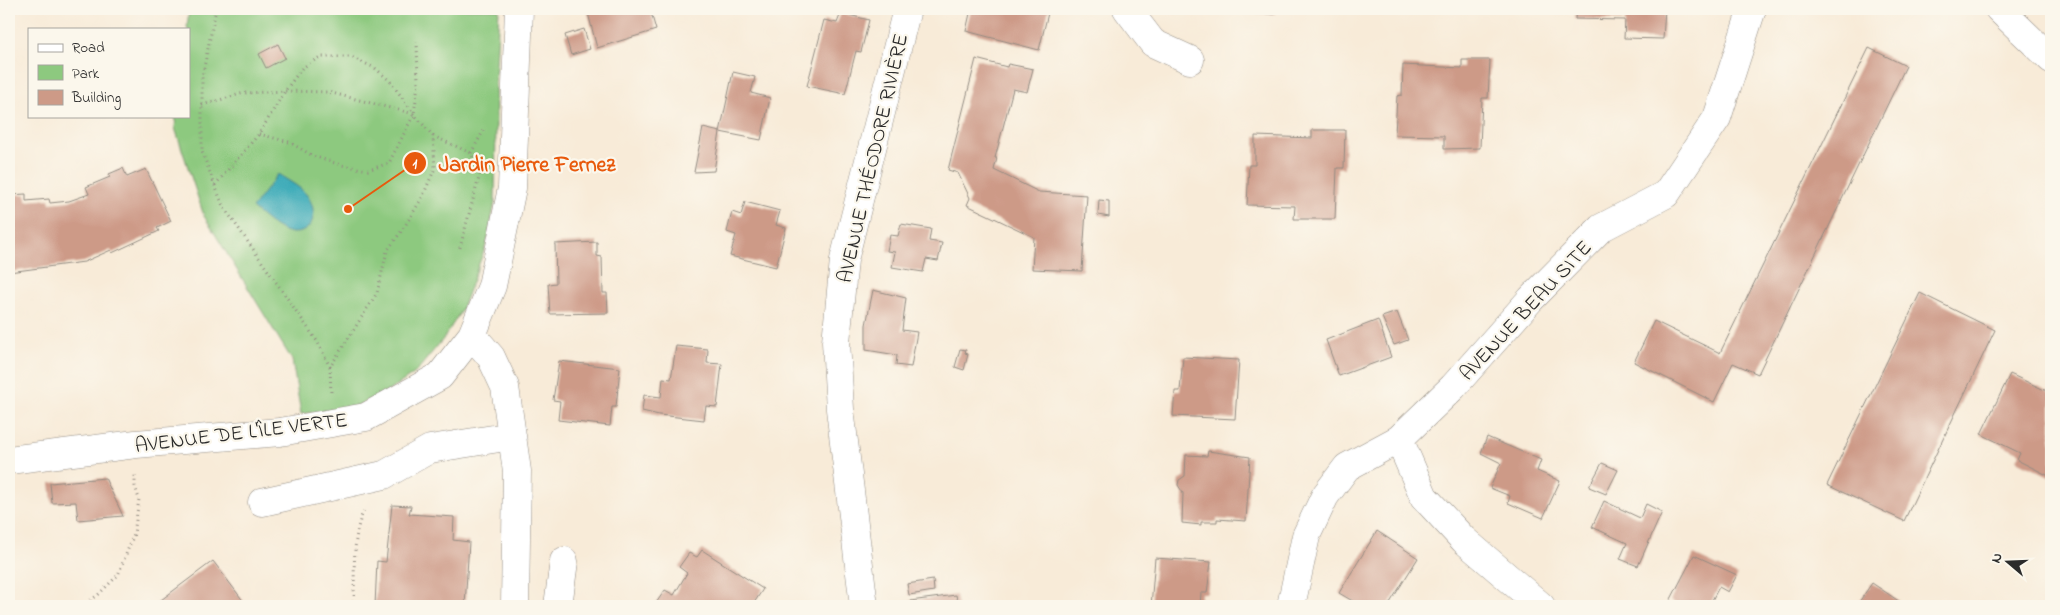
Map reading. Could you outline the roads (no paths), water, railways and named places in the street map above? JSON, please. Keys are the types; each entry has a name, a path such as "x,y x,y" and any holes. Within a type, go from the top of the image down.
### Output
{"street":[{"name":"AVENUE DE L'ÎLE VERTE","path":"9,460 136,444 280,432 366,417 440,376 472,335 492,286 512,188 514,86 519,9"},
{"name":"AVENUE THÉODORE RIVIÈRE","path":"864,606 840,409 836,342 844,260 907,9"},
{"path":"1127,9 1153,43 1190,60"},
{"name":"AVENUE BEAU SITE","path":"1291,606 1306,536 1325,496 1347,467 1399,439 1453,387 1531,299 1601,228 1666,194 1717,118 1752,9"},
{"path":"1999,9 2051,58"},
{"path":"472,335 491,357 505,387 517,471 515,606"},
{"path":"262,502 384,475 430,449 512,436"},
{"path":"1399,439 1424,497 1464,540 1541,606"},
{"path":"558,606 564,560"}],"water":[{"path":"278,174 300,188 310,200 313,214 310,225 306,230 292,233 281,230 252,208"}],"place":[{"name":"Jardin Pierre Fernez","path":"348,209"}]}
